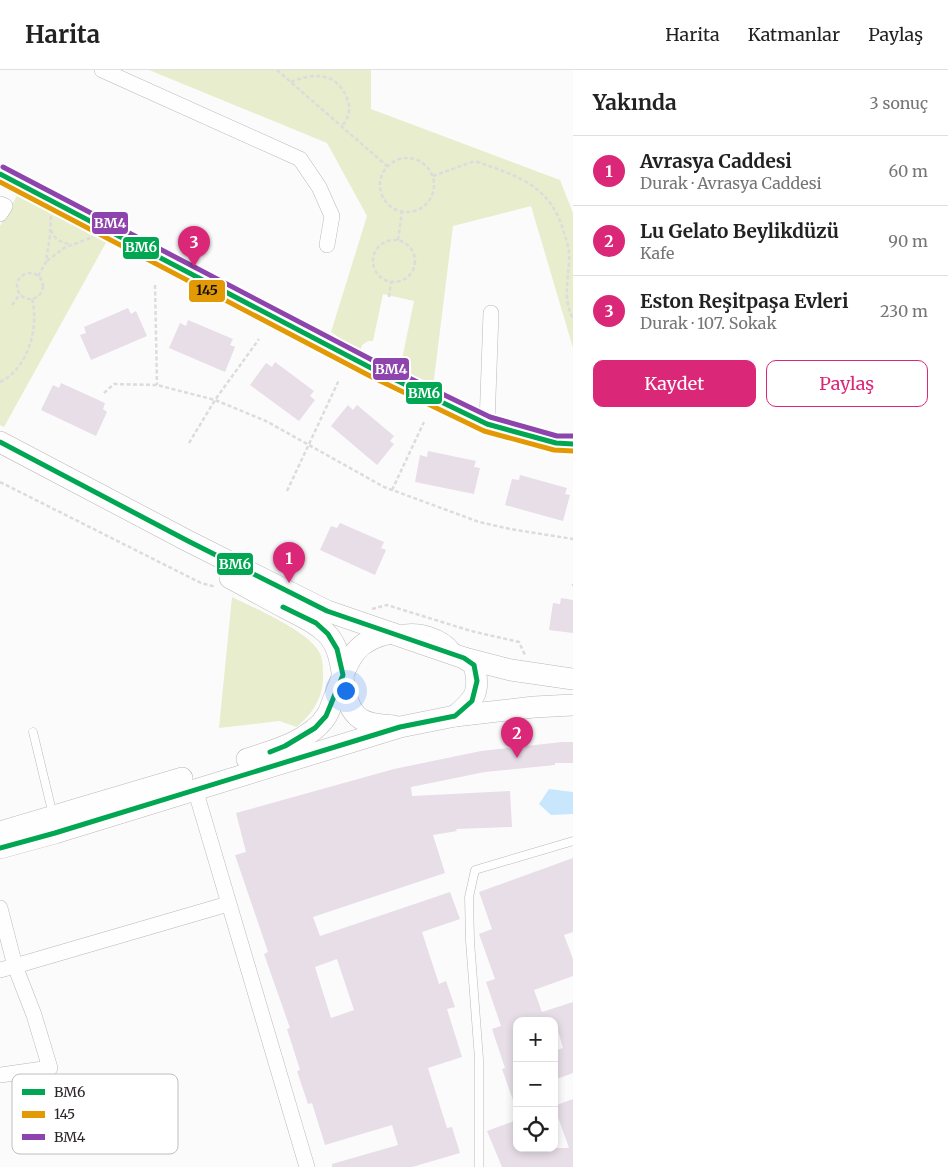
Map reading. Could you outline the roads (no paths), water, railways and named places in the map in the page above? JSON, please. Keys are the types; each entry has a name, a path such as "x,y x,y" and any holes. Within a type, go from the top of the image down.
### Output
{"street":[{"path":"102,70 300,159 319,187 332,216 327,244"},
{"path":"0,174 374,369 487,424 556,443 573,444"},
{"path":"0,204 5,206 0,214"},
{"path":"487,424 491,313"},
{"path":"0,442 188,541 327,611 464,658 511,670 573,679"},
{"path":"0,458 316,623 328,634 338,649 347,702 353,712 362,720 374,724 400,727"},
{"path":"0,832 264,754 285,746 311,732 326,716 354,653 364,642 376,636 392,633"},
{"path":"455,716 472,700 476,690 477,676 474,665 464,658"},
{"path":"0,848 55,833 400,727 455,716 534,707 573,705"},
{"path":"195,789 306,1167"},
{"path":"0,970 228,904"},
{"path":"0,908 15,966 34,1015 50,1068 0,1075"}],"lane":[{"path":"33,732 53,816"},
{"path":"479,1167 479,1059 470,941 469,897 475,870 573,841"}],"water":[{"path":"549,789 573,792 573,814 551,815 539,804"}],"place":[{"name":"Eston Reşitpaşa Evleri","path":"194,267"},
{"name":"Avrasya Caddesi","path":"289,583"},
{"name":"Lu Gelato Beylikdüzü","path":"517,758"}]}
